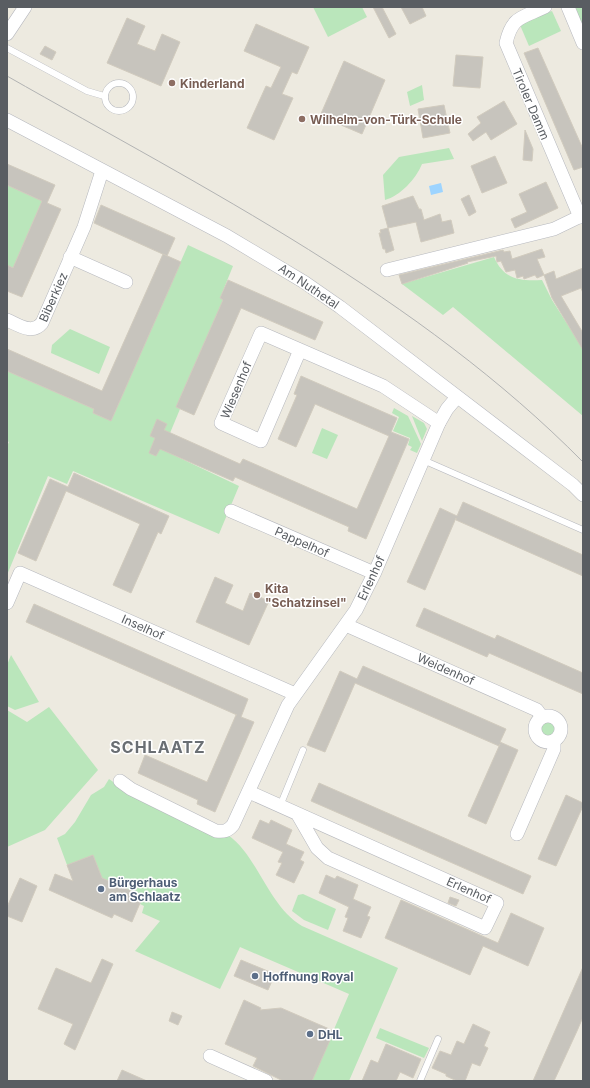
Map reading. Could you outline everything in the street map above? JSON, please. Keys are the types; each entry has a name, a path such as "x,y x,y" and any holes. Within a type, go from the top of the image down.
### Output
{"street":[{"path":"7,34 25,7"},
{"name":"Tiroler Damm","path":"387,270 554,229 581,216 506,43 509,30 515,21 545,7"},
{"path":"568,7 583,43"},
{"name":"Am Nuthetal","path":"7,120 228,236 304,282 340,307 573,485 583,495"},
{"name":"Biberkiez","path":"7,320 28,329 39,327 45,317 84,227 102,171"},
{"name":"Biberkiez","path":"70,257 126,282"},
{"name":"Wiesenhof","path":"300,350 261,441 221,423 260,333 300,350 382,386 438,423"},
{"name":"Erlenhof","path":"120,781 131,789 216,831 223,832 230,829 249,792 288,705 356,610 374,574 438,423 457,397"},
{"name":"Pappelhof","path":"231,511 374,574"},
{"name":"Inselhof","path":"7,603 20,573 295,694"},
{"name":"Weidenhof","path":"346,625 537,710 542,717 553,716 558,720 561,725 561,732 559,737 554,741 554,749 517,834"},
{"name":"Erlenhof","path":"249,792 497,903 485,928 328,858 317,848 298,814"},
{"path":"210,1056 266,1081"}],"lane":[{"path":"7,48 87,91 104,96"},
{"path":"114,84 124,84 131,89 133,95 132,104 127,109 119,112 111,109 105,102 104,96 107,88 114,84"},
{"path":"423,460 583,530"},
{"path":"280,806 303,750"},
{"path":"420,1081 438,1039"}],"green space":[{"path":"313,7 362,7 367,17 328,37"},
{"path":"575,7 583,7 583,27"},
{"path":"552,11 561,31 529,46 520,25"},
{"path":"422,85 424,100 410,106 407,92"},
{"path":"449,148 454,159 422,164 412,181 402,191 385,200 383,175 399,157"},
{"path":"7,185 42,201 13,268 7,265"},
{"path":"188,245 233,266 220,298 223,300 176,407 180,409 163,450 239,486 219,534 73,471 67,484 48,476 7,575 7,446 9,442 7,441 7,371 94,409 93,413 111,421"},
{"path":"494,257 498,265 508,275 514,278 542,280 552,300 578,341 583,338 583,416 453,307 443,315 402,284"},
{"path":"70,329 110,347 99,374 51,353 52,345"},
{"path":"394,408 408,416 421,444 417,453 410,450 412,447 408,445 410,438 393,431 399,417 392,413"},
{"path":"412,416 424,423 427,429 422,441"},
{"path":"322,428 338,435 327,459 312,453"},
{"path":"11,655 39,702 15,710 7,706 7,665"},
{"path":"49,707 98,770 45,830 7,847 7,710 27,722"},
{"path":"544,720 552,720 557,725 555,736 552,738 544,738 539,733 539,725"},
{"path":"109,779 129,793 228,835 247,855 280,906 290,917 302,926 398,968 349,1081 312,1081 349,994 240,947 220,989 135,951 160,921 142,913 144,906 140,904 143,896 102,878 93,855 67,865 57,838 65,834 75,822 91,795 104,787"},
{"path":"303,894 336,909 328,930 304,920 292,911 298,895"},
{"path":"380,1028 429,1048 424,1058 376,1038"}],"water":[{"path":"441,183 443,192 431,195 429,186"}],"building":[{"path":"373,7 382,7 396,34 389,38"},
{"path":"401,7 422,7 426,16 410,24"},
{"path":"127,18 145,26 137,44 155,51 162,34 180,42 161,86 107,63"},
{"path":"256,24 309,47 297,74 292,72 282,94 293,98 274,140 247,128 266,86 271,88 281,67 244,51"},
{"path":"45,46 56,52 52,60 40,54"},
{"path":"538,48 583,149 583,167 574,170 524,53"},
{"path":"456,55 483,57 480,88 453,86"},
{"path":"344,61 385,80 362,134 320,116"},
{"path":"504,101 517,124 491,140 486,132 473,141 468,134 481,123 477,117"},
{"path":"444,105 450,133 423,138 418,109"},
{"path":"525,130 533,149 532,161 523,160"},
{"path":"495,156 507,183 482,193 471,166"},
{"path":"7,164 55,185 47,203 61,209 22,297 7,291 7,265 13,268 42,201 7,185"},
{"path":"546,182 558,208 515,228 511,219 527,212 519,194"},
{"path":"469,195 476,212 469,216 461,199"},
{"path":"413,196 419,209 421,209 424,220 440,214 442,222 451,220 454,233 421,242 416,222 388,228 382,206"},
{"path":"101,205 175,238 167,256 94,223"},
{"path":"388,228 394,250 386,253 385,249 383,249 379,233 381,233 380,230"},
{"path":"542,249 545,257 537,259 544,275 537,278 535,275 524,279 523,276 517,278 515,270 506,272 501,261 497,262 496,256 467,262 468,263 402,284 399,275 503,250 504,252 510,251 512,259"},
{"path":"163,254 181,262 111,421 93,413 94,409 7,371 7,349 102,391"},
{"path":"583,268 583,293 581,288 561,296 583,333 583,350 552,298 544,275 554,271 556,279"},
{"path":"228,280 323,322 315,340 241,308 194,415 176,407 223,300 220,298"},
{"path":"301,376 397,418 391,432 409,439 366,539 348,531 349,527 235,477 233,481 160,449 156,456 149,453 155,438 150,436 157,419 167,424 164,430 240,464 243,459 357,509 389,436 315,404 296,447 278,439 297,395 294,394"},
{"path":"74,473 169,516 161,534 158,532 131,593 113,585 140,524 66,491 36,561 18,553 50,479 68,487"},
{"path":"463,502 583,555 583,576 456,520 456,518 425,590 407,582 440,508 457,516"},
{"path":"215,577 233,585 225,603 243,611 250,593 269,601 249,645 196,622"},
{"path":"34,604 248,699 241,717 254,722 215,812 197,804 198,800 138,773 145,755 207,782 237,715 26,622"},
{"path":"424,608 495,639 497,635 583,673 583,694 489,653 487,657 416,626"},
{"path":"363,666 506,729 500,742 518,750 486,824 468,816 500,744 499,746 355,683 325,752 307,745 340,671 357,679"},
{"path":"319,783 531,876 523,894 311,801"},
{"path":"566,795 583,803 583,806 556,866 538,859"},
{"path":"260,820 269,824 271,820 292,830 286,844 304,852 300,860 304,862 294,883 276,875 282,863 278,862 283,852 252,838"},
{"name":"Bürgerhaus am Schlaatz","path":"93,855 102,878 143,896 132,922 114,914 112,918 49,890 55,874 73,881 67,865"},
{"path":"326,875 335,879 337,876 358,885 353,899 371,907 367,916 370,917 361,938 343,931 348,918 345,917 349,907 319,893"},
{"path":"20,878 37,886 22,922 7,916 7,907"},
{"path":"450,897 459,900 456,906 448,903"},
{"path":"401,900 498,943 511,913 544,928 528,966 483,946 470,975 385,938"},
{"path":"102,959 113,964 75,1050 64,1044 73,1024 38,1009 56,968 91,983"},
{"path":"241,960 275,974 268,990 234,976"},
{"path":"583,967 583,1017 577,1031 554,1081 533,1081"},
{"path":"244,1000 261,1008 260,1010 281,1008 334,1031 312,1081 283,1081 253,1066 257,1058 225,1044"},
{"path":"172,1012 182,1016 178,1025 169,1021"},
{"path":"473,1024 490,1032 484,1046 488,1048 480,1066 472,1063 465,1081 457,1081 432,1068 440,1051 451,1055 457,1041 464,1044"},
{"path":"386,1044 421,1059 413,1078 400,1072 396,1081 362,1081 371,1060 378,1063"},
{"path":"122,1070 147,1081 117,1081"}],"tram line":[{"path":"7,76 234,204 381,297 452,348 519,402 583,462"}],"place":[{"name":"Kinderland","path":"172,83"},
{"name":"Wilhelm-von-Türk-Schule","path":"302,119"},
{"name":"Kita \"Schatzinsel\"","path":"257,595"},
{"name":"Bürgerhaus am Schlaatz","path":"101,889"},
{"name":"Hoffnung Royal","path":"255,976"},
{"name":"DHL","path":"310,1034"}],"district":[{"name":"SCHLAATZ","path":"158,747"}]}
